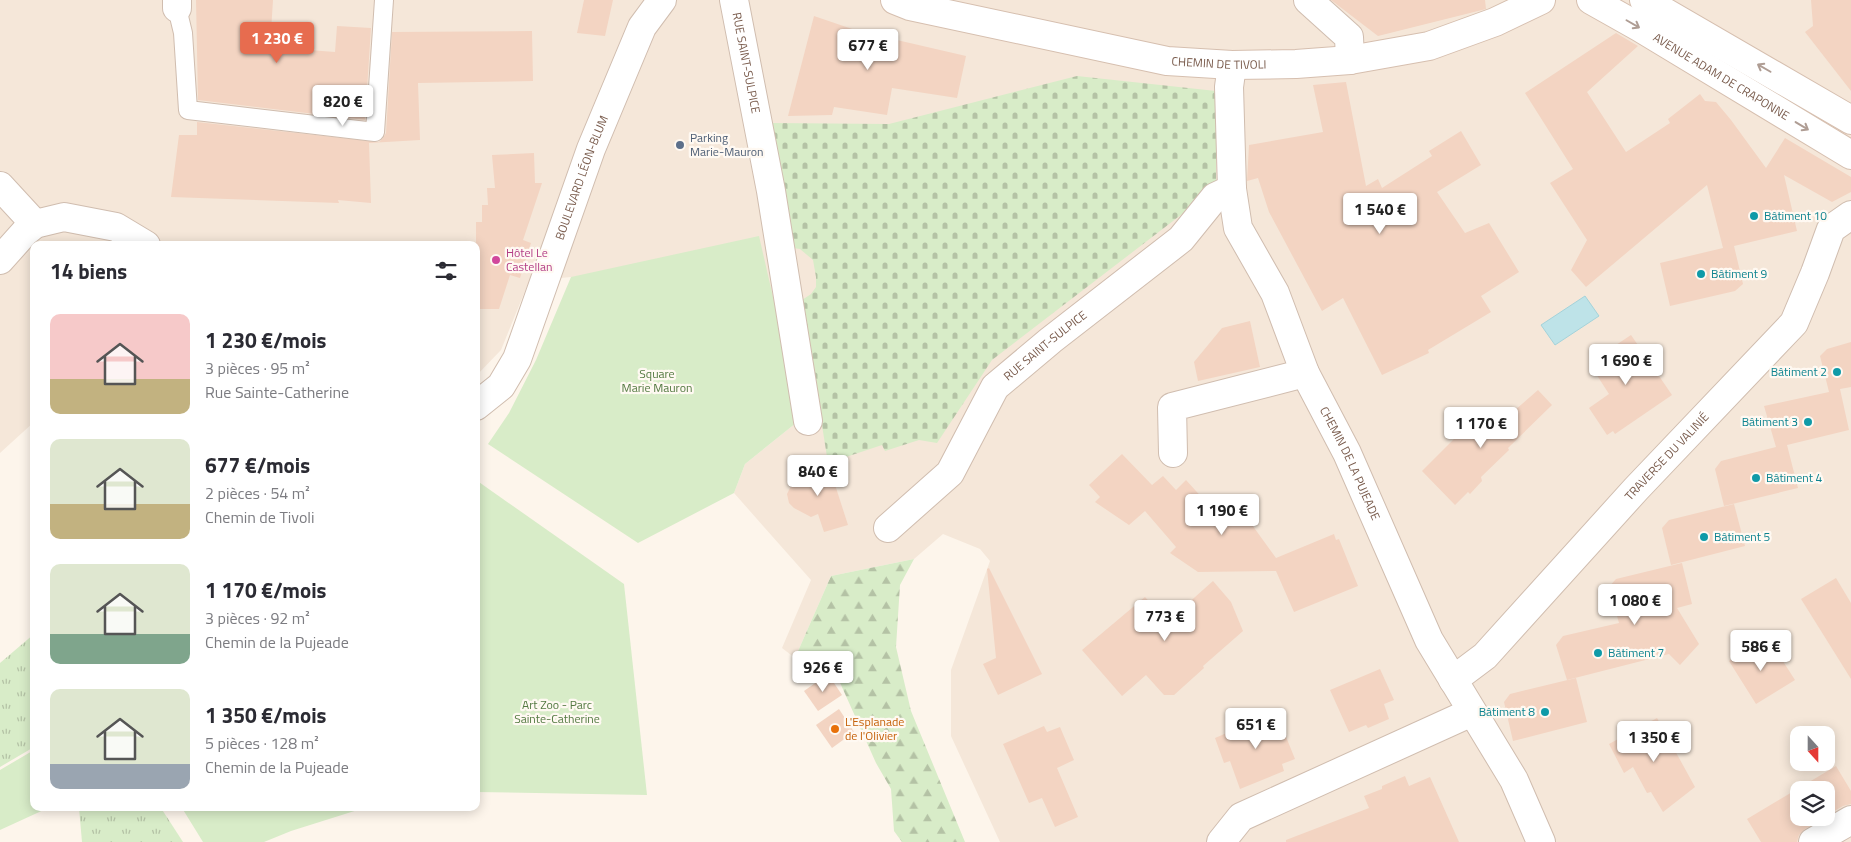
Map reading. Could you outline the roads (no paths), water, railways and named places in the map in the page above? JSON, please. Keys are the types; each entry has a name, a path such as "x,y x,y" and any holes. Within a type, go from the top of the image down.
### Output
{"street":[{"name":"BOULEVARD LÉON-BLUM","path":"480,403 501,386 517,358 591,149 642,27 662,0"},
{"name":"RUE SAINT-SULPICE","path":"734,0 771,191 808,421"},
{"name":"CHEMIN DE TIVOLI","path":"895,0 910,6 1167,62 1232,65 1296,64 1350,60 1430,46 1495,22 1540,0"},
{"path":"1308,0 1349,37 1350,60"},
{"name":"AVENUE ADAM DE CRAPONNE","path":"1591,0 1851,155"},
{"path":"1644,0 1851,120"},
{"name":"CHEMIN DE LA PUJEADE","path":"1232,65 1229,87 1232,190 1238,228 1275,293 1305,373 1347,454 1429,640 1514,780 1541,842"},
{"path":"0,186 35,224"},
{"name":"RUE SAINT-SULPICE","path":"888,528 950,473 994,387 1180,239 1215,197 1232,190"},
{"name":"TRAVERSE DU VALINIÉ","path":"1453,680 1485,656 1636,489 1794,323 1831,229 1851,214"},
{"path":"0,260 25,232 35,224 64,217 116,228 139,241"},
{"path":"1173,453 1172,407 1305,373"},
{"path":"1220,842 1241,817 1472,712"},
{"path":"1813,842 1851,820"}],"lane":[{"path":"177,4 182,33 188,110 375,132 384,0"}],"water":[{"path":"1585,296 1599,316 1555,345 1541,325"}],"place":[{"name":"Parking Marie-Mauron","path":"680,145"},
{"name":"Bâtiment 10","path":"1754,216"},
{"name":"Hôtel Le Castellan","path":"496,260"},
{"name":"Bâtiment 9","path":"1701,274"},
{"name":"Bâtiment 2","path":"1837,372"},
{"name":"Bâtiment 3","path":"1808,422"},
{"name":"Bâtiment 4","path":"1756,478"},
{"name":"Bâtiment 5","path":"1704,537"},
{"name":"Bâtiment 7","path":"1598,653"},
{"name":"Bâtiment 8","path":"1545,712"},
{"name":"L'Esplanade de l'Olivier","path":"835,729"}],"park label":[{"name":"Square Marie Mauron","path":"657,381"},
{"name":"Art Zoo - Parc Sainte-Catherine","path":"557,712"}]}
